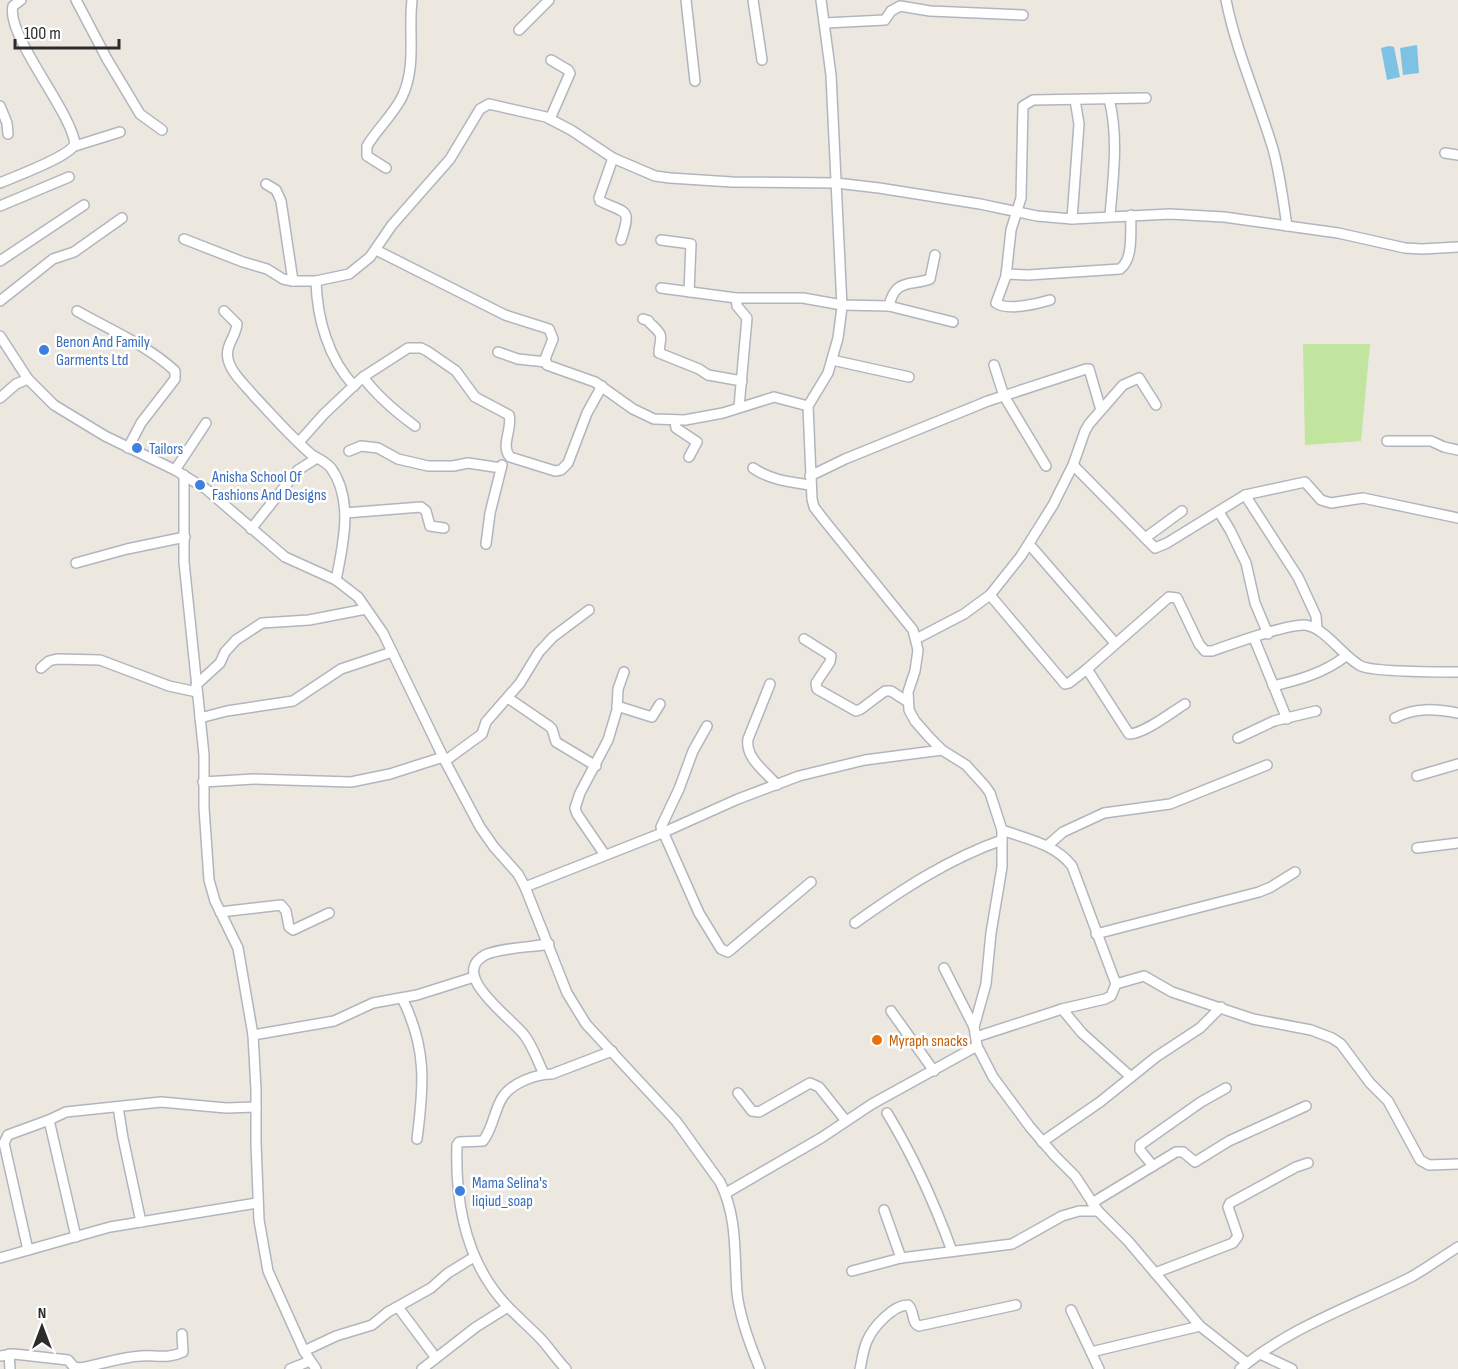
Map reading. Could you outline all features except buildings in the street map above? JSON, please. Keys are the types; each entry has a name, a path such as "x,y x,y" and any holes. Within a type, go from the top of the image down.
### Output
{"street":[{"path":"21,0 13,6 13,19 22,41 68,124 75,140 75,147"},
{"path":"76,0 140,114 162,130"},
{"path":"386,168 367,156 367,146 402,98 406,86 412,39 412,0"},
{"path":"519,30 549,0"},
{"path":"686,0 695,81"},
{"path":"753,0 762,60"},
{"path":"821,0 831,75 842,305 838,338 828,373 808,406 810,481 814,507 913,630 917,659 908,692 908,702 909,710 915,721 942,750 966,765 990,793 1002,835 1002,867 992,923 986,984 976,1037"},
{"path":"1226,0 1238,50 1273,150 1280,177 1287,226"},
{"path":"825,23 885,20 891,11 900,6 930,11 1023,15"},
{"path":"550,119 570,73 551,60"},
{"path":"1050,300 1030,305 997,305 1006,273 1011,230 1021,198 1023,106 1033,100 1146,98"},
{"path":"1109,99 1112,111 1114,151 1110,216"},
{"path":"1072,219 1079,124 1075,100"},
{"path":"0,105 7,123 8,134"},
{"path":"184,239 243,262 267,268 283,279 293,282 316,281 349,274 362,265 376,250 392,225 450,159 484,106 495,105 550,119 613,158 655,176 722,182 836,183 879,188 1038,216 1072,219 1131,214 1224,217 1338,233 1405,248 1458,247"},
{"path":"0,183 75,147 120,132"},
{"path":"1444,153 1458,155"},
{"path":"613,158 599,198 600,201 622,209 625,213 627,223 621,240"},
{"path":"0,206 69,177"},
{"path":"266,184 276,190 281,201 293,282"},
{"path":"0,261 84,205"},
{"path":"1006,273 1040,275 1120,269 1126,263 1128,256 1131,214"},
{"path":"0,301 53,259 74,252 122,218"},
{"path":"661,240 691,244 688,292"},
{"path":"376,250 504,315 549,329 553,339 546,362"},
{"path":"889,306 893,294 903,285 930,279 935,255"},
{"path":"316,281 317,306 324,332 343,374 354,386"},
{"path":"661,288 736,298 803,298 842,305 889,306 953,322"},
{"path":"736,298 738,306 747,318 740,407"},
{"path":"77,311 161,358 176,373 175,379 141,423 128,448"},
{"path":"224,311 237,324 227,349 232,369 271,414 333,472 345,513 345,530 336,580"},
{"path":"643,319 648,320 660,330 662,335 659,353 708,375 742,381"},
{"path":"1,340 28,379 54,405 128,448 175,470 206,489 285,557 336,580 358,597 383,633 480,827 518,874 525,887 567,993 586,1024 676,1120 726,1193 734,1228 739,1306 746,1334 760,1369"},
{"path":"299,442 324,414 363,377 408,348 421,348 427,351 456,371 475,397 509,415 511,421 506,448 508,455 501,468 490,513 486,544"},
{"path":"498,352 518,359 546,362 552,368 602,386 654,419 675,420 723,413 774,397 808,406"},
{"path":"832,360 909,377"},
{"path":"994,365 1005,396 1046,466"},
{"path":"753,468 775,479 810,481 845,459 1005,396 1088,368 1101,410"},
{"path":"363,377 392,407 415,426"},
{"path":"916,639 964,614 990,595 1029,544 1053,505 1073,465 1085,431 1123,385 1139,378 1156,405"},
{"path":"0,398 16,384 28,379"},
{"path":"508,455 521,462 555,471 565,467 587,413 602,386"},
{"path":"675,420 676,428 697,442 689,457"},
{"path":"175,470 206,423"},
{"path":"1387,441 1431,441 1458,450"},
{"path":"349,451 361,446 378,448 398,459 428,466 453,466 468,463 501,468"},
{"path":"251,529 298,470 318,458"},
{"path":"1073,465 1155,548 1245,495 1305,482 1321,500 1331,503 1363,498 1458,518"},
{"path":"184,476 184,562 204,754 203,782 209,880 220,912 238,948 253,1035 257,1203 268,1270 304,1352 313,1365 290,1369"},
{"path":"1245,495 1298,577 1316,616 1317,629"},
{"path":"345,513 421,507 426,511 430,526 444,528"},
{"path":"1145,538 1182,511"},
{"path":"1219,512 1246,563 1255,603 1268,634"},
{"path":"76,563 185,537"},
{"path":"1029,544 1115,643"},
{"path":"990,595 1065,684 1087,669 1172,596 1177,598 1199,645 1205,651 1212,651 1298,626 1309,626 1317,629 1346,656 1366,668 1458,672"},
{"path":"197,689 220,663 225,652 236,640 262,622 309,620 366,609"},
{"path":"203,782 254,779 351,782 444,759 482,734 486,722 508,698 539,652 588,610"},
{"path":"1254,638 1287,719"},
{"path":"804,639 831,656 830,662 816,683 817,688 830,697 855,711 885,691 891,691 908,702"},
{"path":"200,718 227,711 292,701 341,669 392,652"},
{"path":"1273,686 1302,679 1332,667 1346,656"},
{"path":"41,668 49,661 57,659 100,660 169,686 197,689"},
{"path":"1087,669 1129,734 1150,726 1185,704"},
{"path":"605,855 575,810 580,793 608,740 617,706 618,689 624,672"},
{"path":"771,684 747,746 749,754 777,784"},
{"path":"508,698 549,726 556,742 596,766"},
{"path":"617,706 652,717 660,704"},
{"path":"1395,718 1405,712 1423,709 1458,713"},
{"path":"1239,738 1274,721 1316,711"},
{"path":"707,726 661,825 662,832 699,913 721,949 726,953 811,882"},
{"path":"525,887 799,776 865,760 942,750"},
{"path":"1417,776 1458,764"},
{"path":"1047,846 1063,832 1104,813 1170,804 1267,765"},
{"path":"726,1193 822,1138 872,1104 934,1071 976,1037 1062,1009 1105,999 1114,991 1116,984 1072,866 1047,846 1002,835 895,894 855,923"},
{"path":"1417,848 1458,843"},
{"path":"1096,934 1259,892 1295,873"},
{"path":"220,912 281,905 286,910 289,927 293,930 329,913"},
{"path":"544,1074 525,1036 488,998 474,977 474,964 489,953 549,944"},
{"path":"944,968 993,1077 1042,1142 1076,1176 1095,1207 1128,1240 1200,1326 1243,1366 1340,1309 1412,1276 1458,1247"},
{"path":"1116,984 1144,976 1172,992 1253,1019 1311,1030 1332,1038 1341,1044 1370,1083 1388,1101 1420,1160 1429,1165 1458,1164"},
{"path":"253,1035 334,1021 373,1003 402,998 474,977"},
{"path":"402,998 412,1018 420,1048 423,1075 417,1139"},
{"path":"1042,1142 1100,1102 1163,1052 1200,1028 1221,1007"},
{"path":"1062,1009 1082,1033 1131,1077"},
{"path":"891,1011 934,1071"},
{"path":"566,1369 542,1340 508,1307 480,1270 459,1205 457,1144 483,1141 496,1117 502,1097 517,1085 612,1051"},
{"path":"738,1094 752,1111 759,1112 810,1083 819,1087 846,1121"},
{"path":"1153,1166 1140,1150 1140,1145 1201,1102 1226,1088"},
{"path":"28,1250 4,1140 8,1135 66,1112 160,1102 226,1108 256,1107"},
{"path":"852,1270 901,1258 1012,1244 1062,1216 1095,1207 1153,1166 1180,1151 1195,1162 1229,1141 1306,1106"},
{"path":"118,1107 141,1222"},
{"path":"887,1113 928,1190 952,1251"},
{"path":"49,1120 76,1237"},
{"path":"1155,1273 1233,1243 1238,1236 1228,1207 1230,1203 1296,1167 1308,1163"},
{"path":"0,1258 110,1227 257,1203"},
{"path":"884,1210 901,1258"},
{"path":"304,1352 336,1336 372,1324 398,1306 431,1288 448,1273 474,1257"},
{"path":"860,1369 869,1337 889,1313 899,1306 911,1307 914,1322 920,1326 1016,1305"},
{"path":"398,1306 436,1358"},
{"path":"422,1369 476,1327 508,1307"},
{"path":"1071,1310 1099,1369"},
{"path":"1091,1352 1200,1326"},
{"path":"10,1369 4,1355 68,1360 74,1367 80,1368 132,1357 159,1358 182,1353 182,1334"},
{"path":"1260,1354 1292,1369"},
{"path":"132,1357 134,1369"}],"green space":[{"path":"1303,344 1370,344 1361,441 1305,445"}],"water":[{"path":"1417,45 1419,73 1403,75 1400,48"},
{"path":"1394,47 1400,77 1387,80 1381,48"}],"place":[{"name":"Benon And Family Garments Ltd","path":"44,350"},
{"name":"Tailors","path":"137,448"},
{"name":"Anisha School Of Fashions And Designs","path":"200,485"},
{"name":"Myraph snacks","path":"877,1040"},
{"name":"Mama Selina's liqiud_soap","path":"460,1191"}]}
